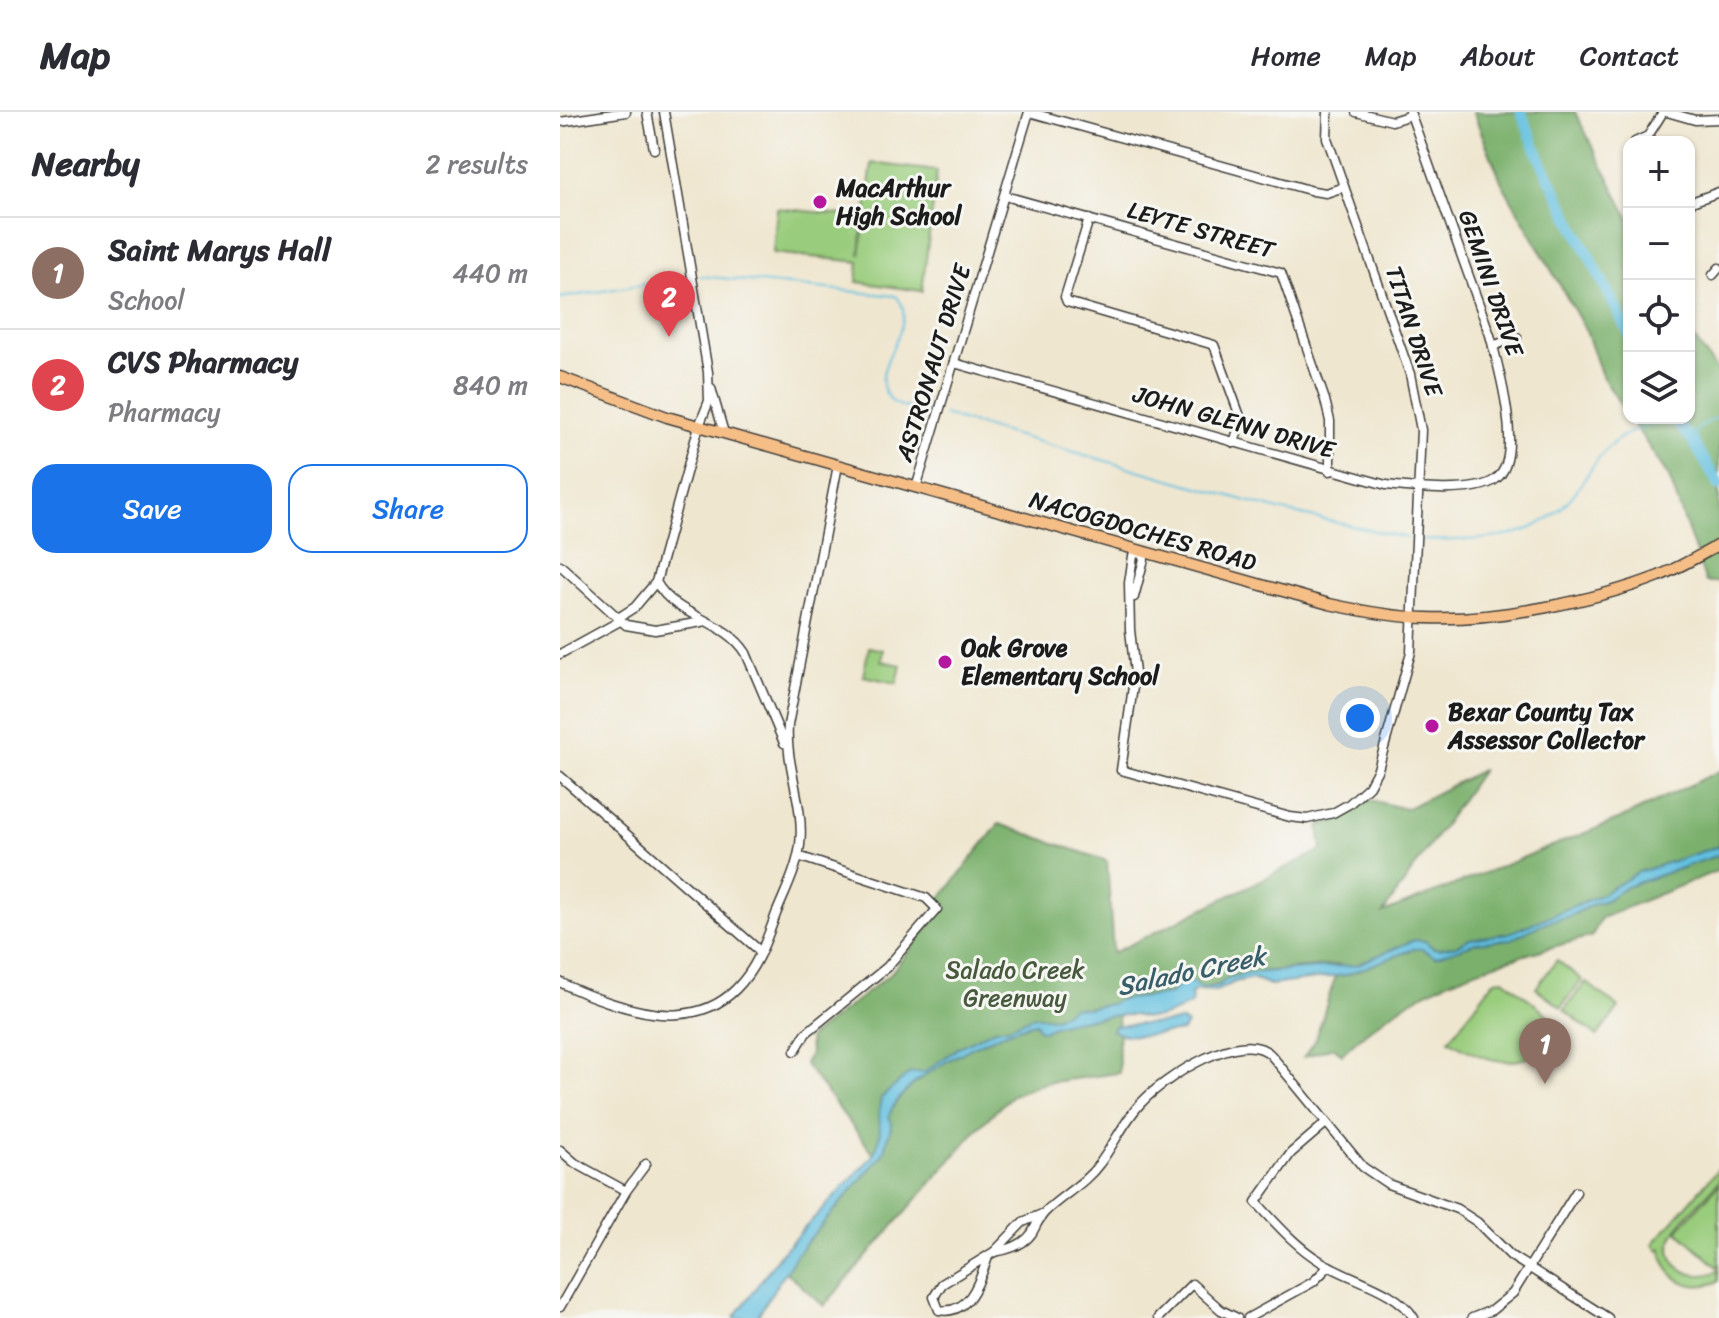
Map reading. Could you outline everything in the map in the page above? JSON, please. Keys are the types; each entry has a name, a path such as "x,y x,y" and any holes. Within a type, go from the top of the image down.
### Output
{"main road":[{"name":"NACOGDOCHES ROAD","path":"560,377 699,426 1139,551 1329,604 1413,617 1484,615 1585,598 1645,581 1719,545"}],"street":[{"path":"560,122 626,112"},
{"path":"647,112 654,149"},
{"path":"664,112 710,386 724,433"},
{"path":"1029,112 1313,191 1326,193 1344,187"},
{"name":"ASTRONAUT DRIVE","path":"916,488 1029,112"},
{"name":"TITAN DRIVE","path":"1139,551 1133,556 1131,570 1130,630 1135,673 1121,770 1298,818 1333,813 1349,804 1369,786 1378,769 1411,652 1421,430 1415,388 1327,138 1328,112"},
{"path":"1356,112 1392,121 1410,114"},
{"path":"1648,136 1665,112 1695,120 1719,119"},
{"name":"GEMINI DRIVE","path":"1410,114 1493,346 1503,383 1508,459 1503,471"},
{"path":"1695,201 1719,192"},
{"name":"LEYTE STREET","path":"1005,196 1281,273 1325,400 1330,421 1330,471"},
{"path":"1089,219 1065,297 1067,302 1214,345 1241,419 1234,443"},
{"path":"1493,346 1517,337"},
{"name":"JOHN GLENN DRIVE","path":"954,363 1386,485 1420,488 1479,485 1492,482 1503,471"},
{"path":"560,654 621,621 656,582 699,426 709,401 710,386"},
{"path":"787,751 789,714 838,465"},
{"path":"560,565 621,621 655,630 690,622 707,622"},
{"path":"560,982 584,994 662,1016 689,1014 716,1003 736,990 761,952 798,856 800,823 787,751 742,647 728,633 671,602 656,582"},
{"path":"560,776 761,952"},
{"path":"795,1051 806,1033 887,967 935,914 936,905 926,898 798,856"},
{"path":"1042,1214 1028,1238 991,1254 973,1294 954,1309 939,1310 934,1297 942,1284 991,1254 1023,1222 1042,1214 1083,1182 1100,1164 1140,1104 1201,1061 1238,1046 1259,1046 1271,1055 1354,1158 1377,1177 1388,1184 1457,1209 1477,1222 1511,1256 1608,1318"},
{"path":"1326,1123 1291,1153 1256,1202 1283,1231 1329,1266 1397,1297 1414,1318"},
{"path":"560,1150 575,1163 626,1191"},
{"path":"560,1307 626,1191 646,1164"},
{"path":"1472,1318 1492,1310 1507,1299 1576,1192"},
{"path":"1248,1318 1313,1282 1329,1266"},
{"path":"1158,1318 1192,1284 1221,1310 1237,1318"}],"green space":[{"path":"1473,112 1575,112 1623,206 1623,408 1602,376 1586,331 1502,183"},
{"path":"872,163 937,171 922,291 857,282 859,262 773,253 777,208 863,217 860,255"},
{"path":"1695,339 1719,373 1719,582 1706,582 1669,477 1634,424 1695,424"},
{"path":"869,647 883,650 881,661 901,665 897,683 863,676"},
{"name":"Salado Creek Greenway","path":"1482,770 1383,913 1618,820 1719,771 1719,870 1601,918 1592,936 1490,966 1429,991 1399,1008 1342,1054 1333,1047 1304,1057 1316,1038 1339,965 1260,972 1228,978 1219,985 1206,988 1178,985 1170,994 1118,1000 1119,1073 1044,1083 1012,1095 980,1126 824,1306 786,1272 798,1252 878,1160 804,1063 810,1054 809,1038 890,974 941,912 940,899 999,824 1107,861 1113,953 1322,850 1319,827 1347,816 1367,799 1406,809"},
{"path":"1557,960 1582,980 1561,1007 1536,988"},
{"path":"1504,979 1563,1027 1538,1053 1524,1059 1510,1061 1480,1056 1449,1040 1495,980"},
{"path":"1586,982 1619,1008 1597,1036 1564,1010"},
{"path":"1719,1168 1719,1181 1682,1221 1670,1246 1675,1263 1690,1273 1709,1274 1719,1270 1719,1281 1699,1286 1681,1281 1673,1275 1663,1259 1662,1248 1659,1250 1653,1244"},
{"path":"1719,1184 1719,1268 1677,1231"}],"water":[{"path":"1719,846 1719,855 1626,887 1604,901 1570,916 1546,922 1512,939 1476,943 1435,957 1422,949 1414,949 1346,975 1270,985 1252,978 1216,991 1197,990 1191,993 1192,1003 1160,1017 1098,1017 1060,1024 1044,1031 1038,1029 1036,1023 977,1045 931,1071 898,1100 889,1115 892,1124 883,1154 798,1252 757,1318 734,1318 781,1253 871,1158 880,1134 881,1098 910,1073 925,1072 959,1047 995,1029 1009,1027 1034,1016 1055,1018 1074,1007 1086,1008 1117,1000 1170,994 1181,983 1195,982 1197,986 1206,988 1247,973 1356,965 1414,940 1425,941 1439,949 1456,946 1469,939 1509,933 1600,895 1639,872"},
{"path":"1181,1021 1187,1024 1183,1031 1136,1036 1112,1030 1114,1026"}],"waterway":[{"name":"Salado Creek","path":"1521,112 1541,161 1623,322"},
{"path":"701,276 896,296 903,308 903,321 886,363 884,390 897,404 930,412"},
{"path":"560,298 682,278"},
{"path":"944,415 1279,510 1407,538"},
{"path":"1692,440 1698,428 1719,416"},
{"path":"1423,540 1497,537 1538,525 1573,495 1607,449 1623,436 1644,427 1662,424"},
{"name":"Salado Creek","path":"1677,424 1692,440 1719,485"}],"place":[{"name":"MacArthur High School","path":"820,202"},
{"name":"CVS Pharmacy","path":"669,337"},
{"name":"Oak Grove Elementary School","path":"945,662"},
{"name":"Bexar County Tax Assessor Collector","path":"1432,726"},
{"name":"Saint Marys Hall","path":"1545,1084"}]}
